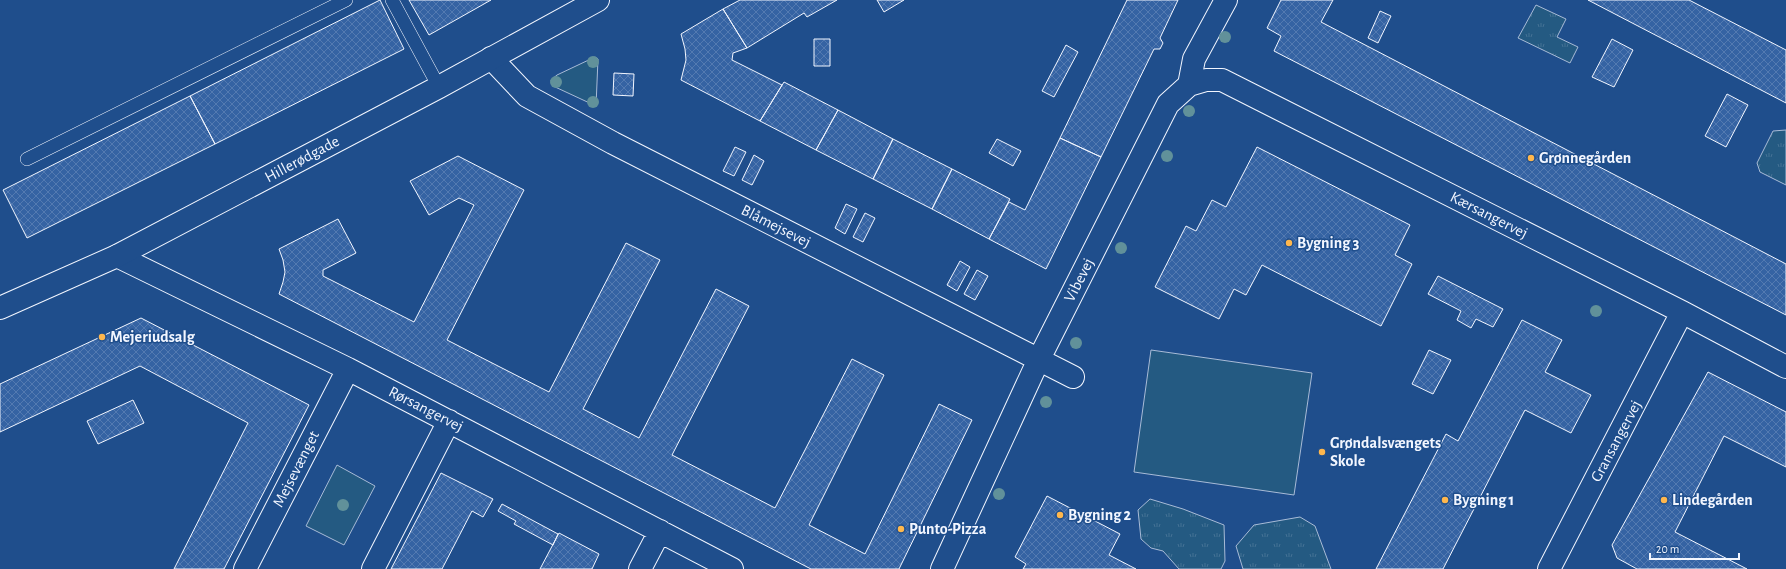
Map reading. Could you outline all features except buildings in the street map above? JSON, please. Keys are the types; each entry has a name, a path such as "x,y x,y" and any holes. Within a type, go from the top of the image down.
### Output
{"street":[{"name":"Hillerødgade","path":"0,308 117,256 439,87 598,0"},
{"path":"1189,85 1194,59 1226,0"},
{"name":"Blåmejsevej","path":"491,58 527,96 533,100 613,143 1073,377"},
{"name":"Kærsangervej","path":"1189,85 1206,80 1222,80 1682,312 1786,367"},
{"name":"Vibevej","path":"942,569 1039,359 1168,104 1189,85"},
{"name":"Rørsangervej","path":"117,256 348,369 732,569"},
{"name":"Gransangervej","path":"1549,569 1682,312"},
{"name":"Mejsevænget","path":"245,569 348,369"},
{"path":"373,569 449,421"},
{"path":"640,569 660,531"}],"lane":[{"path":"27,159 346,0"},
{"path":"392,0 439,87"}],"green space":[{"path":"1536,5 1566,19 1557,37 1578,47 1570,63 1518,38"},
{"path":"595,57 598,59 596,106 553,86 551,80 557,75"},
{"path":"1786,130 1786,185 1760,172 1757,163 1773,131"},
{"path":"1151,350 1312,373 1294,495 1134,472"},
{"path":"337,465 375,486 344,545 306,526"},
{"path":"1150,499 1183,509 1224,525 1225,561 1221,569 1179,569 1163,551 1151,548 1141,539 1138,510"},
{"path":"1300,517 1315,526 1331,569 1243,569 1236,546 1254,525"}],"place":[{"name":"Grønnegården","path":"1531,158"},
{"name":"Bygning 3","path":"1289,243"},
{"name":"Mejeriudsalg","path":"102,337"},
{"name":"Grøndalsvængets Skole","path":"1322,452"},
{"name":"Bygning 1","path":"1445,500"},
{"name":"Lindegården","path":"1664,500"},
{"name":"Bygning 2","path":"1060,515"},
{"name":"Punto-Pizza","path":"901,529"}]}
